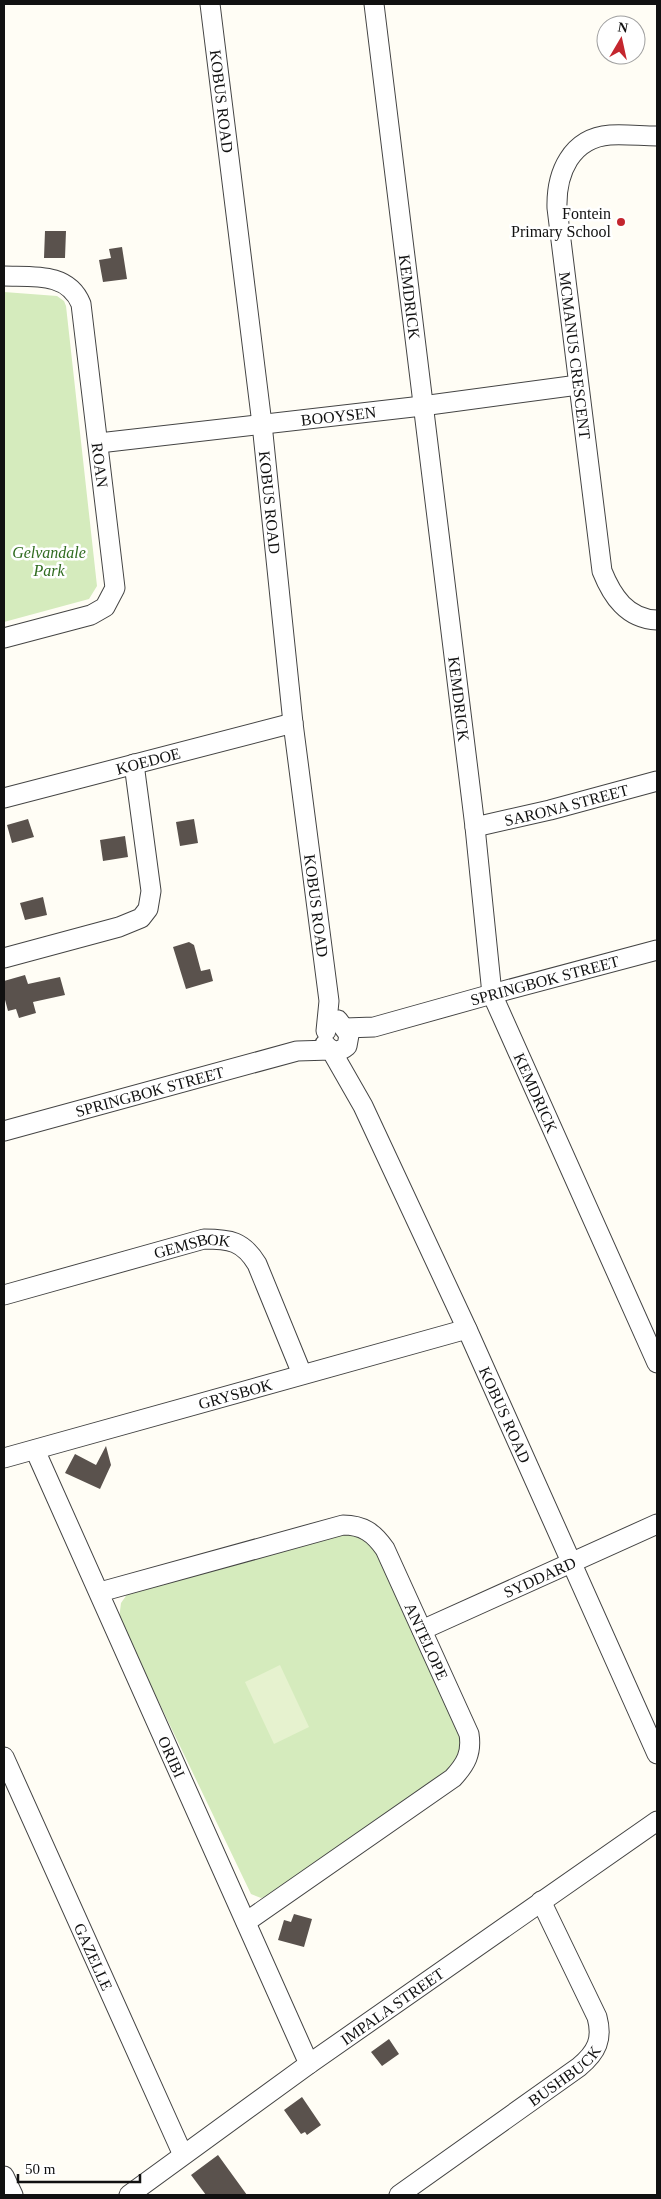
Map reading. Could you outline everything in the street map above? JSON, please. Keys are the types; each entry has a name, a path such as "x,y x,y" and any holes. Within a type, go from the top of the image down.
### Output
{"street":[{"name":"KOBUS ROAD","path":"210,4 262,424 293,723 329,1001 337,1037 349,1079 467,1329 657,1754"},
{"name":"KEMDRICK","path":"374,4 475,827 492,994 657,1363"},
{"name":"MCMANUS CRESCENT","path":"657,136 610,135 586,142 577,149 566,163 557,189 557,208 602,570 609,588 624,608 640,617 657,620"},
{"name":"ROAN","path":"4,276 56,279 65,283 78,296 81,304 115,588 105,607 91,615 4,638"},
{"name":"BOOYSEN","path":"99,443 422,406 578,385"},
{"name":"KOEDOE","path":"4,798 293,723"},
{"path":"4,958 119,927 141,918 145,914 150,901 150,878 134,764"},
{"name":"SARONA STREET","path":"475,827 550,810 657,781"},
{"name":"SPRINGBOK STREET","path":"4,1131 297,1051 337,1037 492,994 657,950"},
{"name":"GEMSBOK","path":"4,1295 204,1239 231,1240 250,1253 257,1264 302,1374"},
{"name":"GRYSBOK","path":"4,1458 467,1329"},
{"name":"ORIBI","path":"35,1450 309,2064"},
{"name":"SYDDARD","path":"422,1630 657,1524"},
{"name":"ANTELOPE","path":"100,1592 330,1529 351,1525 367,1530 374,1534 385,1549 469,1734 470,1752 464,1766 453,1778 246,1922"},
{"name":"GAZELLE","path":"4,1757 183,2155"},
{"name":"IMPALA STREET","path":"129,2195 309,2064 657,1821"},
{"name":"BUSHBUCK","path":"399,2195 579,2067 595,2051 600,2040 597,2017 541,1901"},
{"path":"4,2176 13,2195"}],"green space":[{"name":"Gelvandale Park","path":"4,292 57,296 64,301 66,306 97,586 89,599 4,622"},
{"path":"345,1533 359,1534 380,1554 464,1744 457,1764 270,1895 261,1898 251,1894 119,1619 121,1603 128,1593"},
{"path":"280,1665 309,1727 274,1744 245,1682"}],"building":[{"path":"45,231 66,231 65,258 44,258"},
{"path":"122,247 127,279 103,282 99,260 111,258 109,249"},
{"path":"28,819 34,837 12,843 7,825"},
{"path":"194,819 198,843 180,846 176,822"},
{"path":"125,836 128,857 103,861 100,840"},
{"path":"43,897 47,915 25,920 20,903"},
{"path":"189,942 194,945 201,971 210,969 213,981 186,989 173,947"},
{"path":"25,975 28,984 60,977 65,995 33,1002 36,1013 19,1018 16,1009 8,1011 4,996 4,981"},
{"path":"106,1446 111,1465 100,1489 65,1473 75,1454 96,1465"},
{"path":"294,1914 312,1919 304,1947 278,1940 284,1920 291,1922"},
{"path":"389,2039 399,2054 382,2066 371,2052"},
{"path":"302,2097 321,2125 307,2135 305,2132 301,2134 284,2110"},
{"path":"218,2155 247,2195 206,2195 191,2175"}],"place":[{"name":"Fontein Primary School","path":"621,222"}]}
